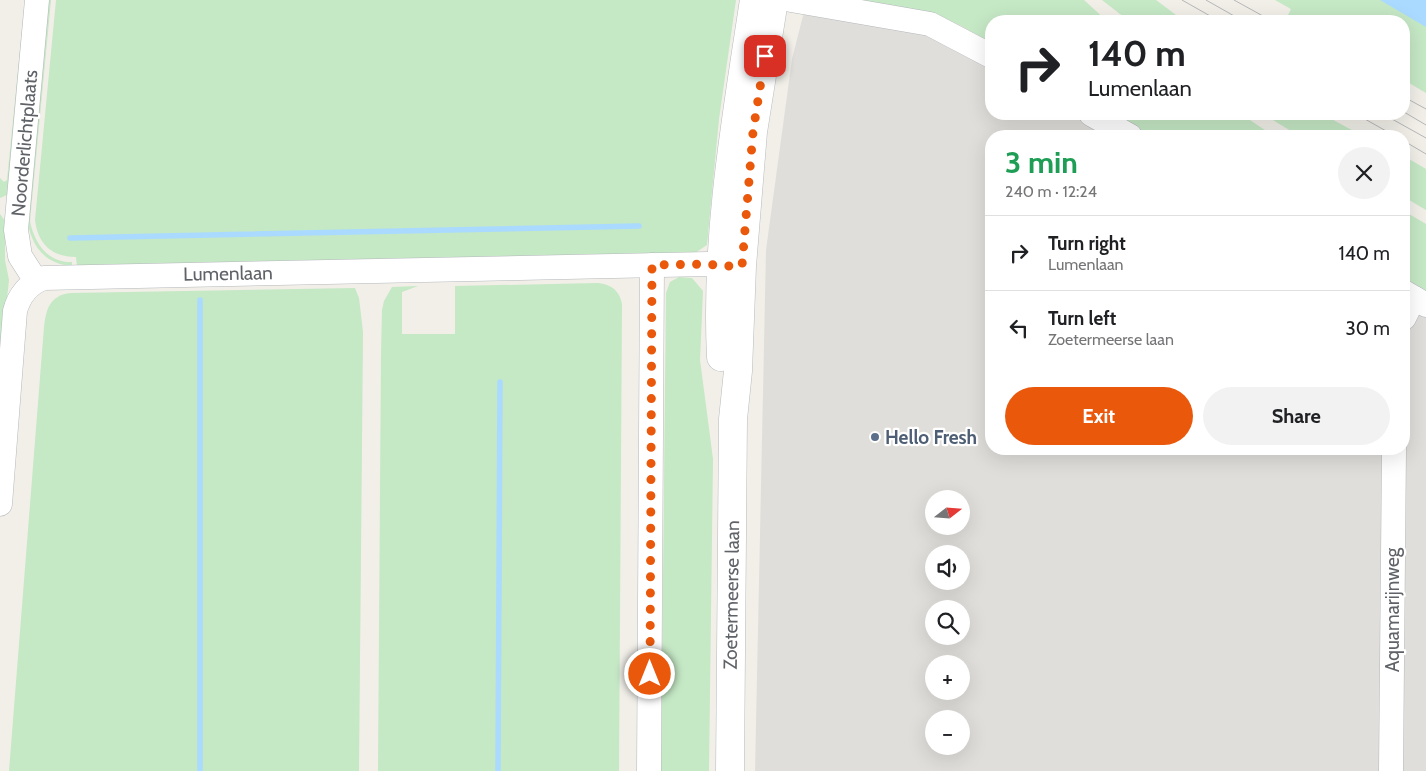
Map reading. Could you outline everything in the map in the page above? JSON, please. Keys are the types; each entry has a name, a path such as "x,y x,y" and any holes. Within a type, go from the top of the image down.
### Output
{"street":[{"name":"Noorderlichtplaats","path":"36,281 20,256 16,230 37,0"},
{"name":"Zoetermeerse laan","path":"730,771 733,419 738,371 731,266 734,131 754,0"},
{"name":"Zoetermeerse laan","path":"731,266 774,0"},
{"path":"791,0 930,24 985,53"},
{"path":"1102,120 1119,130"},
{"name":"Lumenlaan","path":"36,281 47,277 65,276 708,264 731,266"},
{"path":"649,771 652,265"},
{"path":"0,504 15,311 21,296 36,281"},
{"name":"Aquamarijnweg","path":"1391,771 1394,455"}],"shaded area":[{"path":"807,0 985,20 985,120 1234,120 1252,130 985,130 985,455 1410,455 1410,220 1426,229 1426,771 755,771 766,250 792,59"}],"green space":[{"path":"25,0 28,0 9,194 0,198 0,178 4,182 7,180"},
{"path":"47,0 51,0 30,221 38,243 43,250 55,259 72,262 72,266 53,261 39,250 34,243 27,215"},
{"path":"56,0 736,0 719,119 707,245 695,253 77,266 76,257 60,255 43,243 35,220"},
{"path":"855,0 1084,0 1100,15 985,15 985,40 960,25 926,12"},
{"path":"1102,0 1156,0 1176,15 1121,15"},
{"path":"1275,0 1426,0 1426,93 1410,84 1410,15 1288,15 1291,9"},
{"path":"1123,120 1250,120 1265,130 1140,130"},
{"path":"1273,120 1333,120 1352,130 1289,130"},
{"path":"1410,160 1426,169 1426,210 1410,201"},
{"path":"0,214 5,221 5,260 9,280 0,362"},
{"path":"1410,215 1426,224 1426,295 1410,286"},
{"path":"679,277 692,278 703,291 700,360 713,459 709,771 661,771 666,293 670,282"},
{"path":"598,283 614,289 619,295 622,304 619,771 378,771 381,355 384,301 392,287 418,286 402,292 402,334 455,334 455,286"},
{"path":"355,288 359,298 363,332 359,771 9,771 44,327 50,304 58,297 71,293"}],"water":[{"path":"1380,0 1426,0 1426,27 1410,18 1410,15 1406,15"}],"waterway":[{"path":"70,238 639,226"},
{"path":"200,300 200,771"},
{"path":"498,771 500,382"}],"tram line":[{"path":"1182,0 1208,15"},
{"path":"1206,0 1232,15"},
{"path":"1234,0 1261,15"},
{"path":"1410,100 1426,109"},
{"path":"1410,116 1426,125"},
{"path":"1367,120 1384,130"},
{"path":"1394,120 1426,138"},
{"path":"1410,145 1426,154"}],"place":[{"name":"Hello Fresh","path":"875,437"}],"route":[{"path":"650,674 652,265 708,264 742,266 753,132 765,56"}]}
